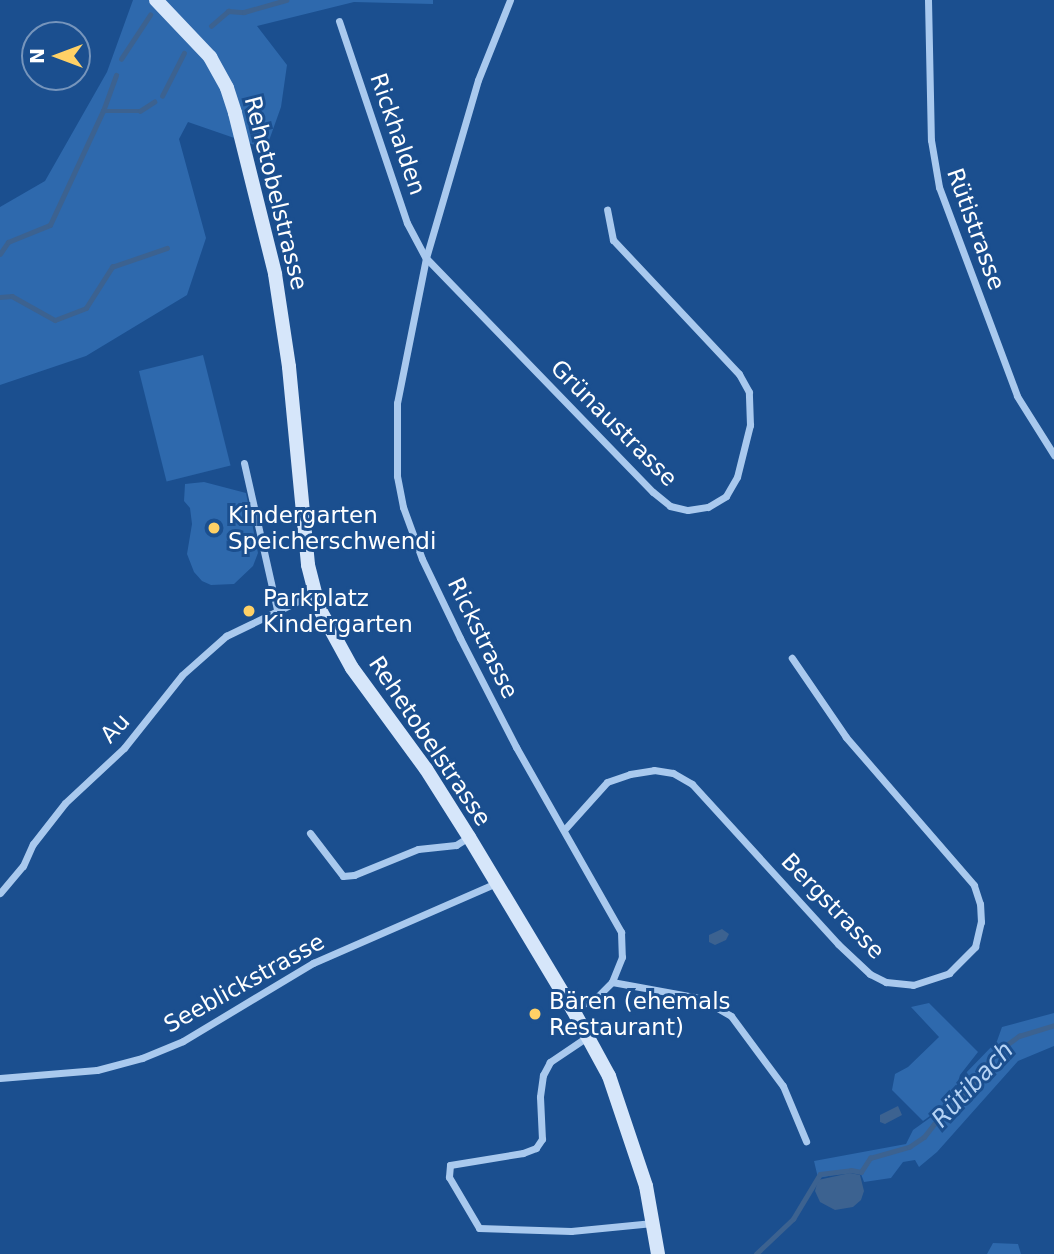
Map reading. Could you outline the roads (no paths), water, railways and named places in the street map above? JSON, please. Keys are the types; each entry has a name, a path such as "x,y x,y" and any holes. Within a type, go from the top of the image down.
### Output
{"street":[{"name":"Rehetobelstrasse","path":"156,0 210,57 227,89 235,113 275,274 289,367 308,565 319,608 352,668 426,769 573,1010 621,1105 646,1186 658,1254"},
{"name":"Rickstrasse","path":"510,0 478,80 426,258 397,403 397,476 404,507 422,559 466,650 507,730 621,932 622,957 612,982"},
{"name":"Rütistrasse","path":"928,0 931,140 939,187 1017,396 1054,455"},
{"name":"Rickhalden","path":"339,21 407,223 426,258"},
{"name":"Grünaustrasse","path":"426,258 653,492 670,506 688,510 708,507 726,496 737,477 750,425 748,392 740,374 613,240 607,210"},
{"path":"244,463 277,610"},
{"name":"Au","path":"0,893 23,866 33,844 65,803 124,747 182,675 226,636 315,593"},
{"name":"Bergstrasse","path":"564,830 607,782 629,774 654,770 673,773 692,784 838,944 870,974 886,982 913,985 948,973 975,947 981,922 980,904 974,885 846,737 792,658"},
{"path":"310,833 343,876 354,875 418,849 456,845 468,837"},
{"name":"Seeblickstrasse","path":"0,1078 97,1070 152,1054 206,1029 313,963 496,883"},
{"path":"573,1010 598,996 612,982 700,998 731,1016 782,1086 806,1141"},
{"path":"587,1037 550,1062 543,1075 540,1097 542,1139 536,1147 523,1153 450,1165 449,1177 479,1228 570,1231 653,1223"}],"waterway":[{"path":"211,26 228,11 244,12 286,0"},
{"path":"121,59 150,15"},
{"path":"162,96 184,53"},
{"path":"103,111 116,75"},
{"path":"0,254 8,242 50,225 103,111 140,111 154,102"},
{"path":"0,297 12,296 55,320 86,308 112,267 167,248"},
{"name":"Rütibach","path":"756,1254 793,1219 820,1174 851,1170 861,1172 870,1158 909,1147 924,1137 934,1124 959,1102 994,1054 1019,1036 1054,1025"}],"place":[{"name":"Kindergarten Speicherschwendi","path":"214,528"},
{"name":"Parkplatz Kindergarten","path":"249,611"},
{"name":"Bären (ehemals Restaurant)","path":"535,1014"}]}
